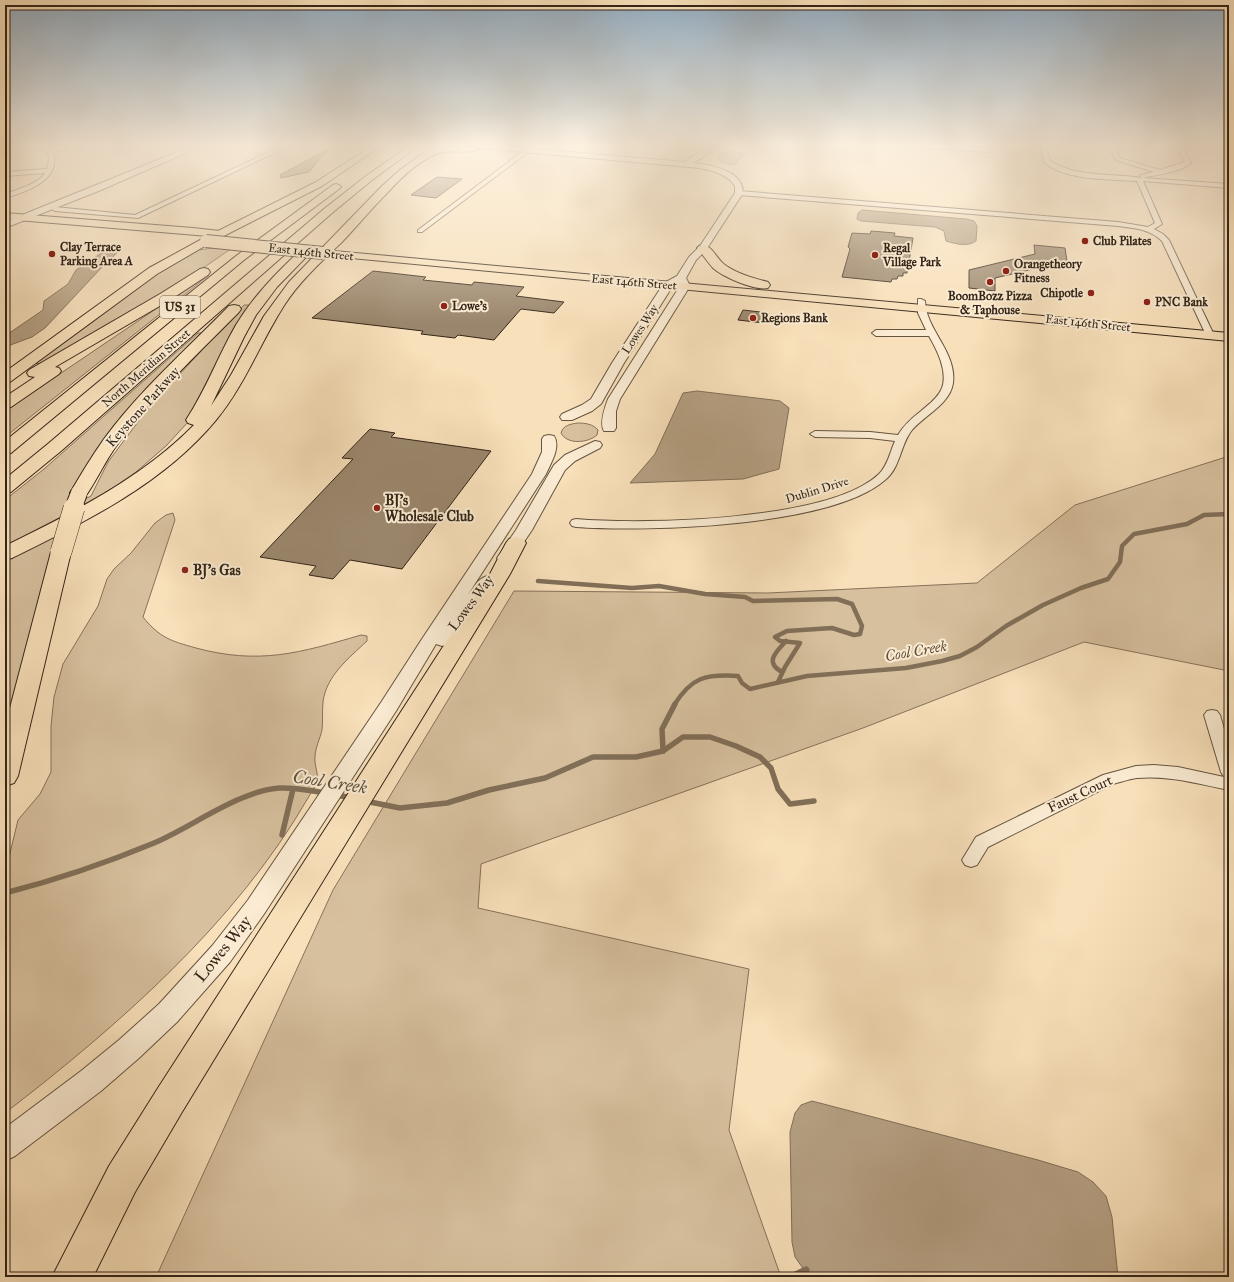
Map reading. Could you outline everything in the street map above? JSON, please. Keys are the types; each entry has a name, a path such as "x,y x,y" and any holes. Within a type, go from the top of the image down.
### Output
{"main road":[{"path":"5,379 136,283 206,241 280,204"},
{"name":"North Meridian Street","path":"165,297 305,204"},
{"name":"North Meridian Street","path":"5,449 240,258 312,204"},
{"name":"North Meridian Street","path":"5,488 47,454 337,204"},
{"path":"333,225 357,204"},
{"path":"5,554 121,491 155,468 186,441 210,417 232,384 281,300 371,204"},
{"name":"East 146th Street","path":"5,216 85,228 206,241 327,249 920,304 1208,332 1229,337"},
{"name":"East 146th Street","path":"31,219 97,222 220,234 327,249 668,285 683,282 775,287 920,304"},
{"name":"Keystone Parkway","path":"5,776 61,552 74,506 79,493 94,466 126,422 285,256 318,219"},
{"path":"83,513 140,473 183,434 198,413 254,309 279,277 316,241"},
{"path":"703,248 708,251 710,257 716,264 728,272 746,280 775,287"},
{"path":"5,390 165,297"},
{"path":"5,404 165,297"},
{"name":"East 146th Street","path":"1208,332 1229,331"},
{"path":"72,1277 130,1166 285,889 415,711 500,574 516,543"}],"street":[{"path":"5,225 31,219 62,204"},
{"path":"5,230 67,204"},
{"path":"55,209 136,217 164,204"},
{"path":"420,231 456,204"},
{"name":"Lowes Way","path":"389,706 420,669 516,543 559,468 570,458 608,437 610,431 610,411 614,399 683,282 692,259 703,248 732,204"},
{"path":"871,204 1118,224 1148,230 1159,234 1165,240 1208,332"},
{"path":"1148,230 1159,224 1150,204"},
{"name":"Lowes Way","path":"5,1146 91,1081 168,1013 221,954 252,913 285,889 389,706 428,643 539,474 549,452 555,426 587,408 596,401 618,363 668,285"},
{"name":"Dublin Drive","path":"576,523 616,526 738,520 787,514 835,501 870,485 883,476 889,468 908,427 943,395 948,384 944,359 938,342 924,320 920,304"},
{"path":"876,333 932,333"},
{"path":"594,445 569,447 558,444 555,426 590,417 603,421 609,428"},
{"path":"815,434 870,435 902,439"},
{"path":"1212,715 1229,772"},
{"name":"Faust Court","path":"971,860 982,842 1109,779 1136,772 1154,771 1178,773 1229,784"}],"shaded area":[{"path":"862,210 966,219 974,221 977,226 976,241 969,244 958,244 946,241 944,231 935,227 861,221 857,219 858,213"},
{"path":"219,247 232,248 196,273 43,364 31,363 153,275 199,250"},
{"path":"116,248 120,250 45,328 32,337 5,347 5,336 43,310 44,301 68,284 76,270 106,250"},
{"path":"206,275 209,275 5,437 5,411"},
{"path":"244,305 249,305 216,366 189,421 166,446 136,472 116,486 54,522 5,547 5,500 44,469 198,333 203,333 109,435 89,461 66,509 91,496 108,462 149,407"},
{"path":"697,391 780,401 789,408 779,469 743,479 630,483 655,454 683,393"},
{"path":"578,423 594,426 598,430 597,435 588,440 578,442 568,440 564,437 561,433 565,427 570,424"},
{"path":"1229,456 1229,671 1084,642 863,728 481,864 478,908 749,969 729,1130 781,1277 156,1277 333,890 514,591 768,593 977,583 1075,505"},
{"path":"173,513 175,520 143,617 155,630 166,638 196,648 240,656 279,655 299,652 361,635 367,636 367,641 339,668 333,676 325,693 323,702 322,730 315,754 317,782 279,844 246,888 210,930 172,970 132,1008 48,1080 5,1113 5,963 7,957 8,906 5,897 5,874 18,820 40,794 51,772 51,726 54,697 63,664 98,606 107,579 114,569 131,553 155,523 166,515"},
{"path":"56,535 5,740 5,561"},
{"path":"812,1101 1038,1160 1078,1172 1093,1182 1106,1196 1112,1217 1118,1277 809,1277 795,1257 792,1242 790,1132 795,1113 801,1105"}],"building":[{"name":"Regal Village Park","path":"871,231 895,233 894,236 913,238 907,273 903,273 903,276 898,276 897,279 892,279 891,282 842,277 850,249 848,247 852,233 870,234"},
{"path":"1034,245 1065,248 1067,261 995,278 995,291 969,288 969,270 1035,254"},
{"name":"Lowe's","path":"373,271 426,277 423,280 472,285 474,282 524,287 516,296 564,302 554,313 521,309 494,340 458,335 455,338 421,334 423,331 312,318"},
{"name":"Regions Bank","path":"743,310 769,313 764,323 738,320"},
{"name":"BJ's Wholesale Club","path":"370,429 395,433 391,437 491,451 402,569 350,560 333,579 309,575 316,566 260,557 353,459 342,458"}],"waterway":[{"name":"Cool Creek","path":"674,705 687,688 693,683 708,677 738,676 742,683 750,689 807,676 906,668 960,656 977,647 1006,626 1043,605 1081,588 1108,579 1120,562 1122,546 1134,534 1187,524 1204,515 1229,514"},
{"path":"538,581 632,588 659,586 705,594 745,597 753,601 837,599 852,604 862,626 860,634 854,635 832,628 787,631 775,637 780,641 786,642"},
{"path":"778,682 785,667 800,643 786,642"},
{"path":"782,672 777,668 773,661 776,653 786,642"},
{"name":"Cool Creek","path":"663,751 662,729 675,704"},
{"name":"Cool Creek","path":"663,751 683,737 710,737 736,746 760,757 771,768 778,789 790,804 814,801"},
{"name":"Cool Creek","path":"365,801 400,808 447,803 489,790 545,778 593,757 636,757 663,751"},
{"name":"Cool Creek","path":"5,893 62,877 154,843 232,803 264,791 285,788 327,793"},
{"path":"282,835 293,789"},
{"name":"Cool Creek","path":"336,795 352,798"},
{"path":"791,1277 806,1270"}],"place":[{"name":"Club Pilates","path":"1085,241"},
{"name":"Clay Terrace Parking Area A","path":"52,254"},
{"name":"Regal Village Park","path":"875,255"},
{"name":"Orangetheory Fitness","path":"1006,271"},
{"name":"BoomBozz Pizza & Taphouse","path":"990,282"},
{"name":"Chipotle","path":"1091,293"},
{"name":"PNC Bank","path":"1147,302"},
{"name":"Lowe's","path":"444,306"},
{"name":"Regions Bank","path":"753,318"},
{"name":"BJ's Wholesale Club","path":"377,508"},
{"name":"BJ's Gas","path":"185,570"}]}
